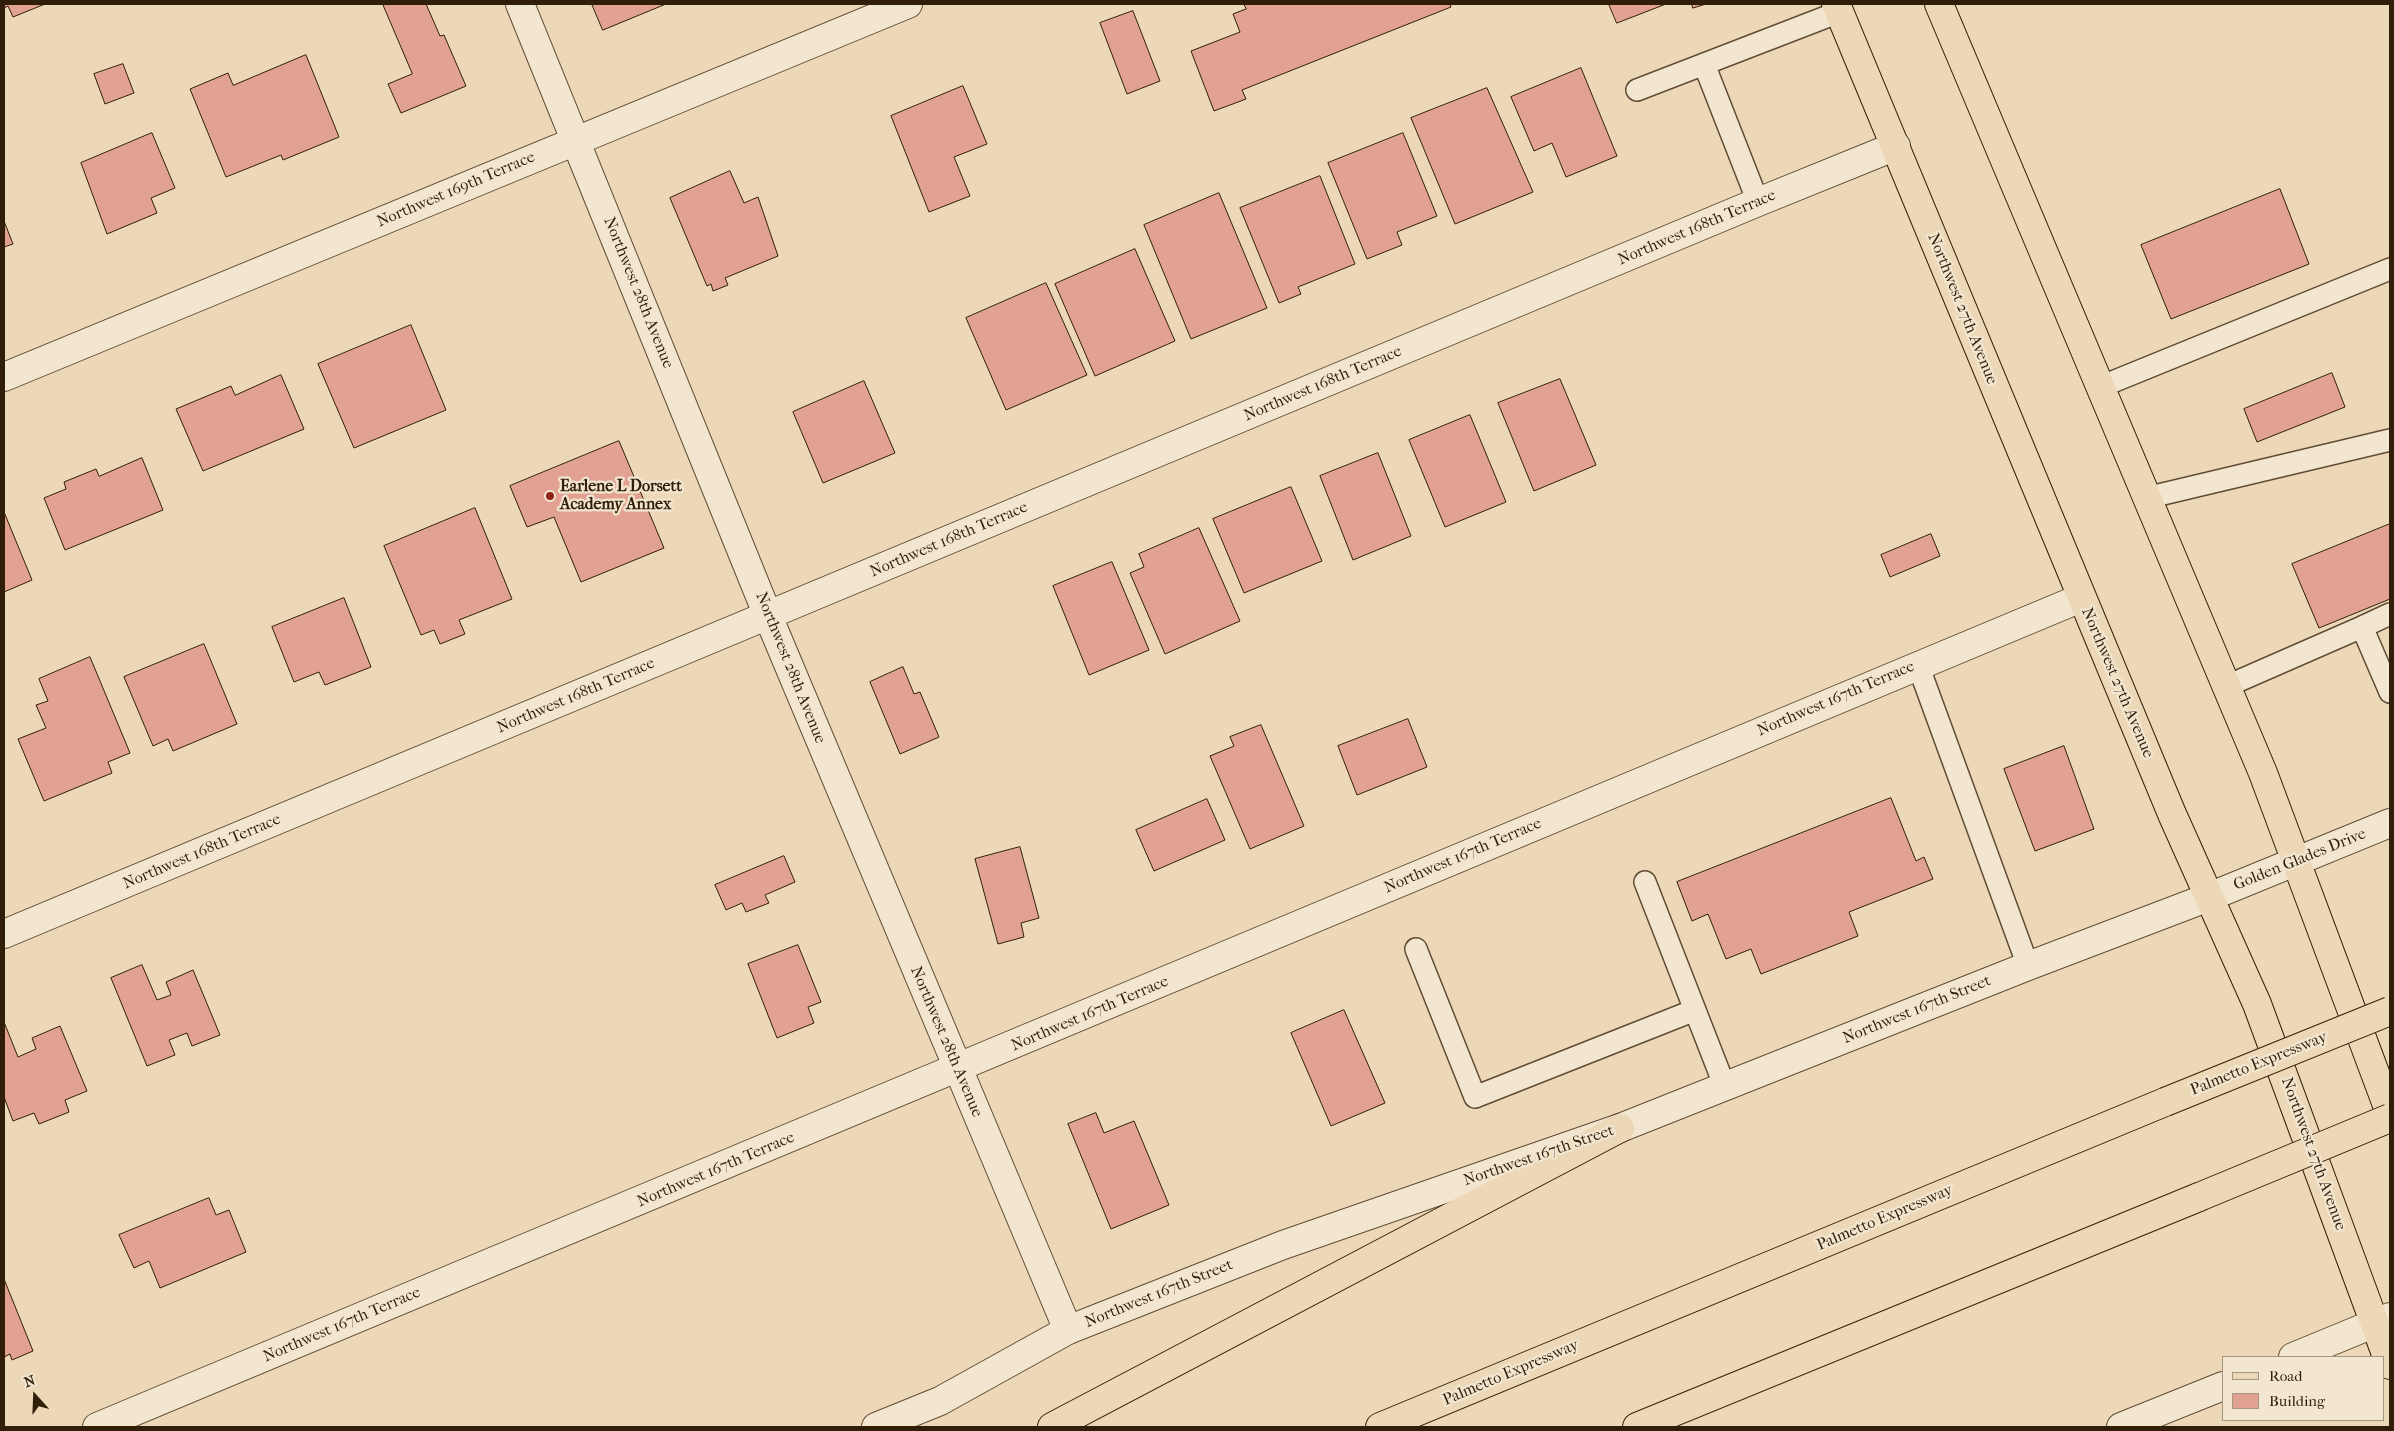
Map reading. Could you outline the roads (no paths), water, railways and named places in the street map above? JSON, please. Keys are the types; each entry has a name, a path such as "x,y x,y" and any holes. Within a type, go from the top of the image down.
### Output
{"main road":[{"path":"1939,4 2227,686 2296,862 2390,1112"},
{"name":"Northwest 27th Avenue","path":"1838,8 2168,805 2257,1004 2383,1320 2390,1365"},
{"name":"Palmetto Expressway","path":"1380,1427 2165,1102 2390,1011"},
{"path":"1637,1427 2390,1118"},
{"path":"1052,1427 1620,1128"}],"street":[{"name":"Northwest 28th Avenue","path":"520,4 768,616 957,1070 1068,1330"},
{"name":"Northwest 169th Terrace","path":"4,377 908,4"},
{"name":"Northwest 168th Terrace","path":"4,934 1896,146"},
{"name":"Northwest 167th Terrace","path":"97,1427 957,1070 2081,598"},
{"name":"Golden Glades Drive","path":"2209,897 2390,823"},
{"name":"Northwest 167th Street","path":"876,1427 940,1400 1068,1330 1283,1245 1620,1128 2028,966 2209,897"},
{"path":"2295,1356 2383,1320"},
{"path":"2121,1427 2222,1386"}],"lane":[{"path":"1637,90 1838,8"},
{"path":"1704,64 1758,202"},
{"path":"2100,387 2390,269"},
{"path":"2146,498 2390,440"},
{"path":"2227,686 2390,614"},
{"path":"2362,626 2390,692"},
{"path":"1918,665 2028,966"},
{"path":"1644,882 1725,1087"},
{"path":"1416,949 1475,1097 1695,1010"}],"place":[{"name":"Earlene L Dorsett Academy Annex","path":"550,496"}]}
